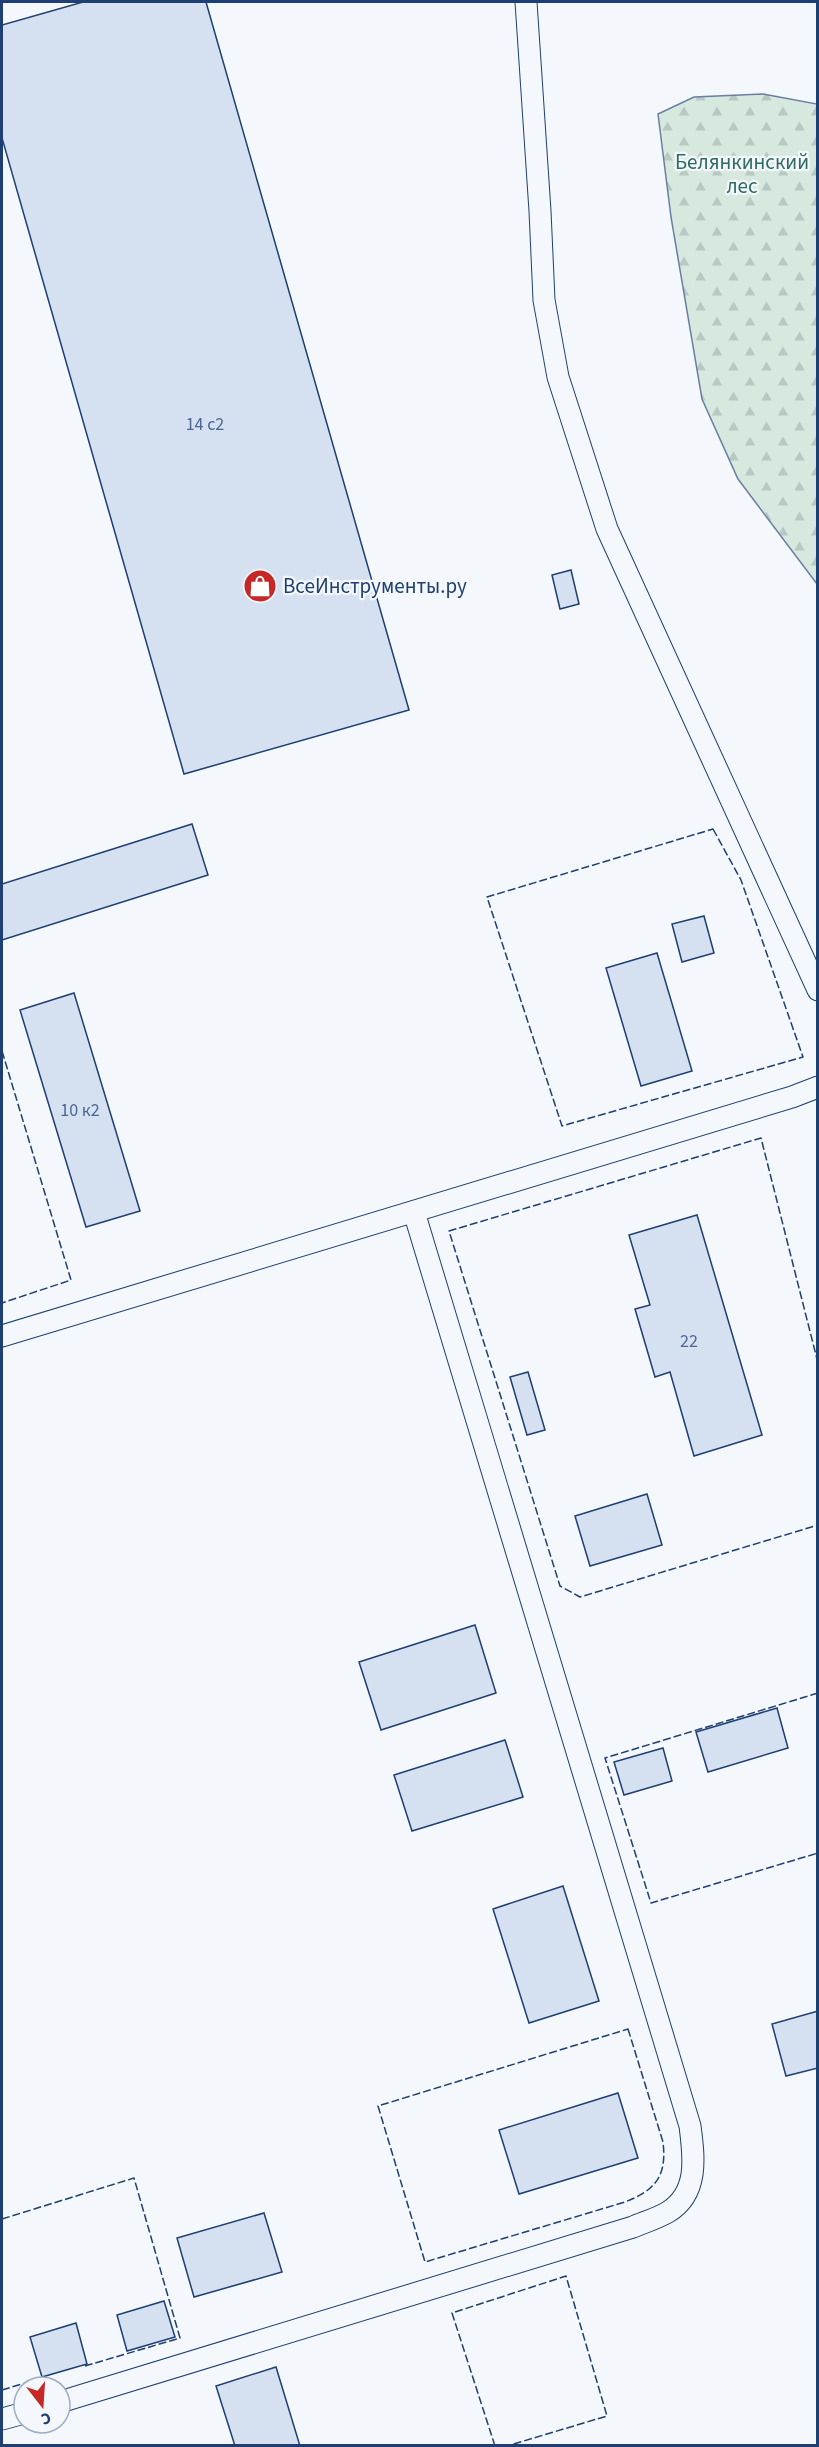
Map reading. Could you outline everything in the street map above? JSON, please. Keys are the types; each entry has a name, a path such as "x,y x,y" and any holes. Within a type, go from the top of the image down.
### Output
{"street":[{"path":"526,2 544,300 558,377 607,529 818,990"},
{"path":"2,1336 792,1097 818,1087"},
{"path":"72,2398 633,2227 669,2211 687,2195 692,2178 694,2156 690,2126 414,1212"}],"green space":[{"name":"Белянкинский лес","path":"763,94 817,104 817,584 738,479 702,399 671,217 658,114 694,97"}],"building":[{"path":"83,2 206,2 409,710 184,774 2,138 2,25"},
{"path":"571,570 579,604 560,609 552,575"},
{"path":"192,824 208,875 2,940 2,884"},
{"path":"704,916 714,953 682,962 672,924"},
{"path":"657,953 692,1071 641,1086 606,968"},
{"path":"74,993 140,1211 86,1227 20,1010"},
{"path":"697,1215 762,1435 694,1456 670,1372 655,1377 635,1309 650,1305 629,1235"},
{"path":"528,1372 545,1430 527,1435 510,1377"},
{"path":"647,1494 662,1545 590,1566 575,1516"},
{"path":"475,1625 496,1693 381,1730 359,1662"},
{"path":"777,1708 788,1748 708,1772 696,1732"},
{"path":"505,1740 523,1797 412,1831 394,1775"},
{"path":"663,1748 672,1781 624,1795 614,1762"},
{"path":"563,1886 599,2001 529,2023 493,1909"},
{"path":"818,2011 818,2068 786,2076 772,2024"},
{"path":"618,2093 638,2158 519,2194 499,2130"},
{"path":"264,2213 282,2272 194,2297 177,2238"},
{"path":"164,2301 175,2337 127,2351 117,2315"},
{"path":"76,2323 87,2364 41,2375 30,2337"},
{"path":"276,2367 300,2446 235,2446 216,2386"}],"fence":[{"path":"713,829 741,880 803,1057 562,1126 487,897 713,829"},
{"path":"2,1051 71,1280 2,1303"},
{"path":"818,1363 761,1138 449,1231 560,1586 580,1597 818,1525"},
{"path":"818,1693 605,1758 651,1903 818,1853"},
{"path":"628,2029 663,2142 661,2173 652,2187 625,2202 425,2262 378,2106 628,2029"},
{"path":"2,2219 134,2178 180,2338 85,2366"},
{"path":"495,2446 452,2313 566,2276 607,2416 507,2446"},
{"path":"2,2390 12,2387"}],"place":[{"name":"ВсеИнструменты.ру","path":"260,586"}]}
